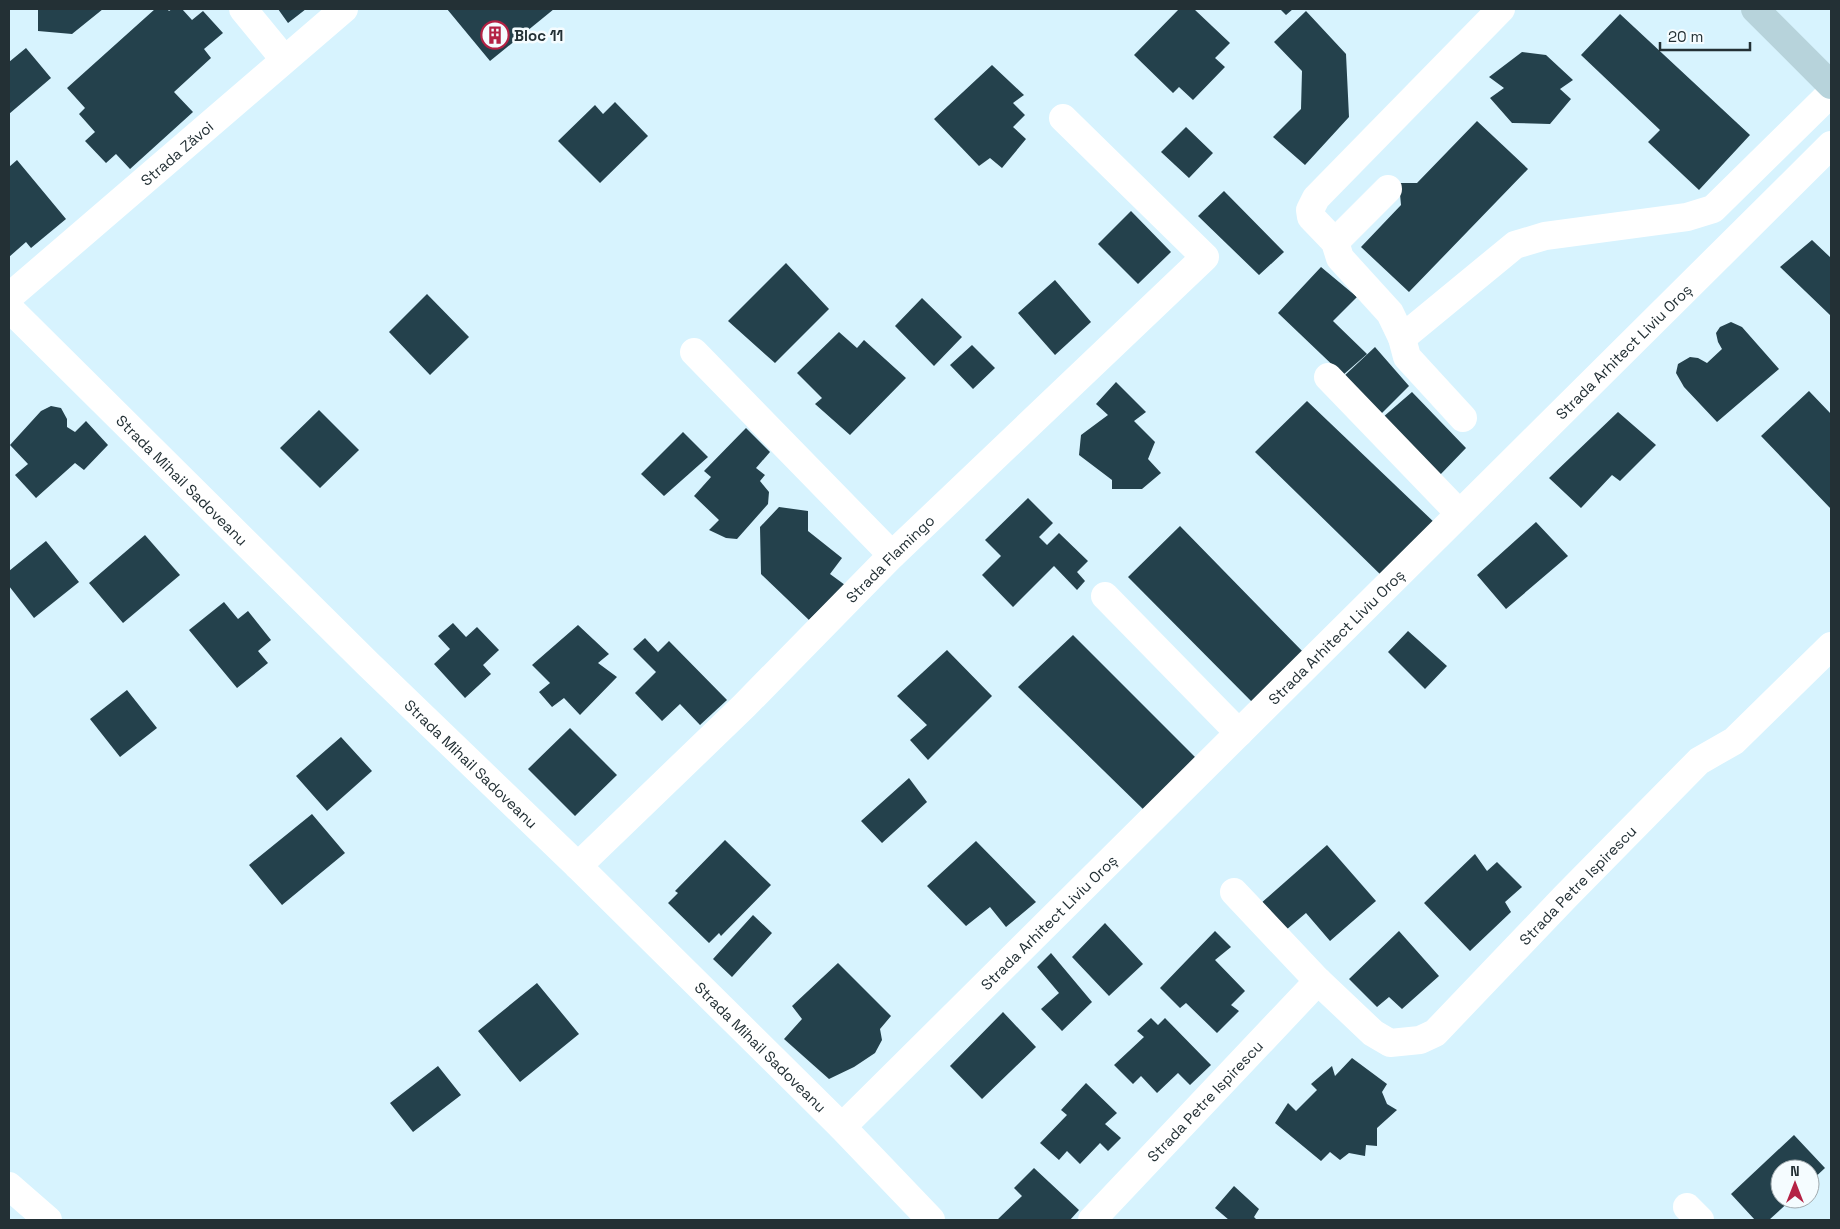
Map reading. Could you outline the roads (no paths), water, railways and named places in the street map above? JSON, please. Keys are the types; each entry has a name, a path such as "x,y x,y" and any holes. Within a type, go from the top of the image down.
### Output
{"main road":[{"path":"1755,9 1831,85"}],"street":[{"path":"244,9 284,59"},
{"name":"Strada Zăvoi","path":"9,296 344,9"},
{"path":"1463,418 1407,357 1402,338 1390,314 1340,258 1335,242 1310,217 1310,210 1316,198 1490,12"},
{"path":"1402,338 1515,245 1545,236 1687,217 1713,209 1831,93"},
{"name":"Strada Flamingo","path":"578,866 744,706 892,555 1205,257 1063,118"},
{"name":"Strada Arhitect Liviu Oroș","path":"842,1127 1831,145"},
{"path":"1335,242 1388,188"},
{"name":"Strada Mihail Sadoveanu","path":"9,308 368,664 578,866 842,1127 917,1215"},
{"path":"694,352 892,555"},
{"path":"1328,377 1459,513"},
{"path":"1105,596 1239,733"},
{"name":"Strada Petre Ispirescu","path":"1234,892 1318,981 1373,1033 1390,1043 1420,1040 1435,1033 1699,761 1734,741 1831,646"},
{"name":"Strada Petre Ispirescu","path":"1092,1220 1318,981"},
{"path":"9,1186 48,1220"}],"place":[{"name":"Bloc 11","path":"495,35"}]}
